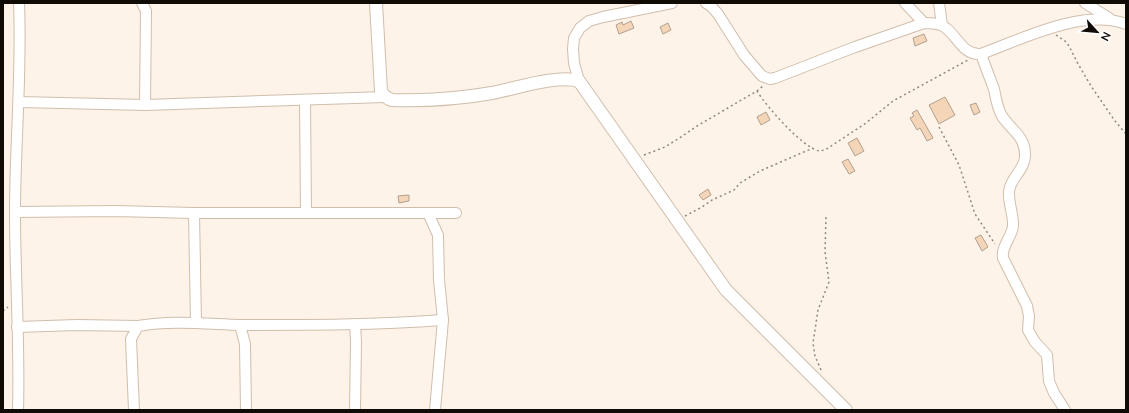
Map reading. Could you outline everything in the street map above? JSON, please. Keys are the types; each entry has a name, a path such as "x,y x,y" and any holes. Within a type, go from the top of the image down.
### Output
{"street":[{"path":"18,410 15,212 21,43 19,3"},
{"path":"142,3 146,11 145,105"},
{"path":"376,3 382,91 385,97"},
{"path":"672,3 603,17 589,21 580,28 574,38 572,49 579,81 726,290 846,410"},
{"path":"706,3 718,14 744,55 762,76 770,79 924,23 942,25 964,48 979,55 993,88 1002,117 1020,137 1025,151 1024,162 1009,191 1013,214 1013,229 1002,254 1005,264 1027,306 1029,316 1027,327 1028,330 1046,356 1049,381 1054,393 1065,410"},
{"path":"905,3 924,23"},
{"path":"939,3 942,25"},
{"path":"1086,3 1113,21"},
{"path":"979,55 1048,30 1078,21 1096,19 1126,24"},
{"path":"19,102 145,105 385,97 392,100 432,101 493,93 558,80 573,79 579,81"},
{"path":"305,100 306,213"},
{"path":"15,212 116,211 194,213 456,213"},
{"path":"194,213 196,323"},
{"path":"428,213 438,235 443,320 435,410"},
{"path":"17,327 77,325 138,326 149,324 196,323 240,325 354,324 403,323 443,320"},
{"path":"354,324 356,340 355,410"},
{"path":"240,325 246,349 246,410"},
{"path":"134,410 131,339 138,326"}],"path":[{"path":"1048,30 1065,41 1069,46 1092,86 1115,121 1126,134"},
{"path":"757,91 772,112 799,138 819,151 831,147 874,117 892,101 979,55"},
{"path":"633,159 664,147 757,91 770,79"},
{"path":"939,127 959,165 975,214 1002,254"},
{"path":"676,220 698,210 712,200 734,190 742,181 760,171 813,148"},
{"path":"821,371 815,356 813,343 818,310 829,282 825,252 826,216"}],"building":[{"path":"631,21 634,28 619,34 616,25 622,22 623,25"},
{"path":"668,23 671,30 663,34 660,27"},
{"path":"924,34 927,41 915,46 913,38"},
{"path":"945,97 955,115 939,124 929,105"},
{"path":"976,103 980,112 974,115 970,105"},
{"path":"917,110 933,138 927,141 920,128 917,130 910,118 914,116 912,113"},
{"path":"766,112 770,120 761,125 757,117"},
{"path":"857,138 864,151 855,156 848,143"},
{"path":"848,159 855,171 849,174 842,162"},
{"path":"708,189 711,195 703,200 699,195"},
{"path":"409,195 409,201 399,203 398,196"},
{"path":"981,235 988,247 982,251 975,238"}]}
